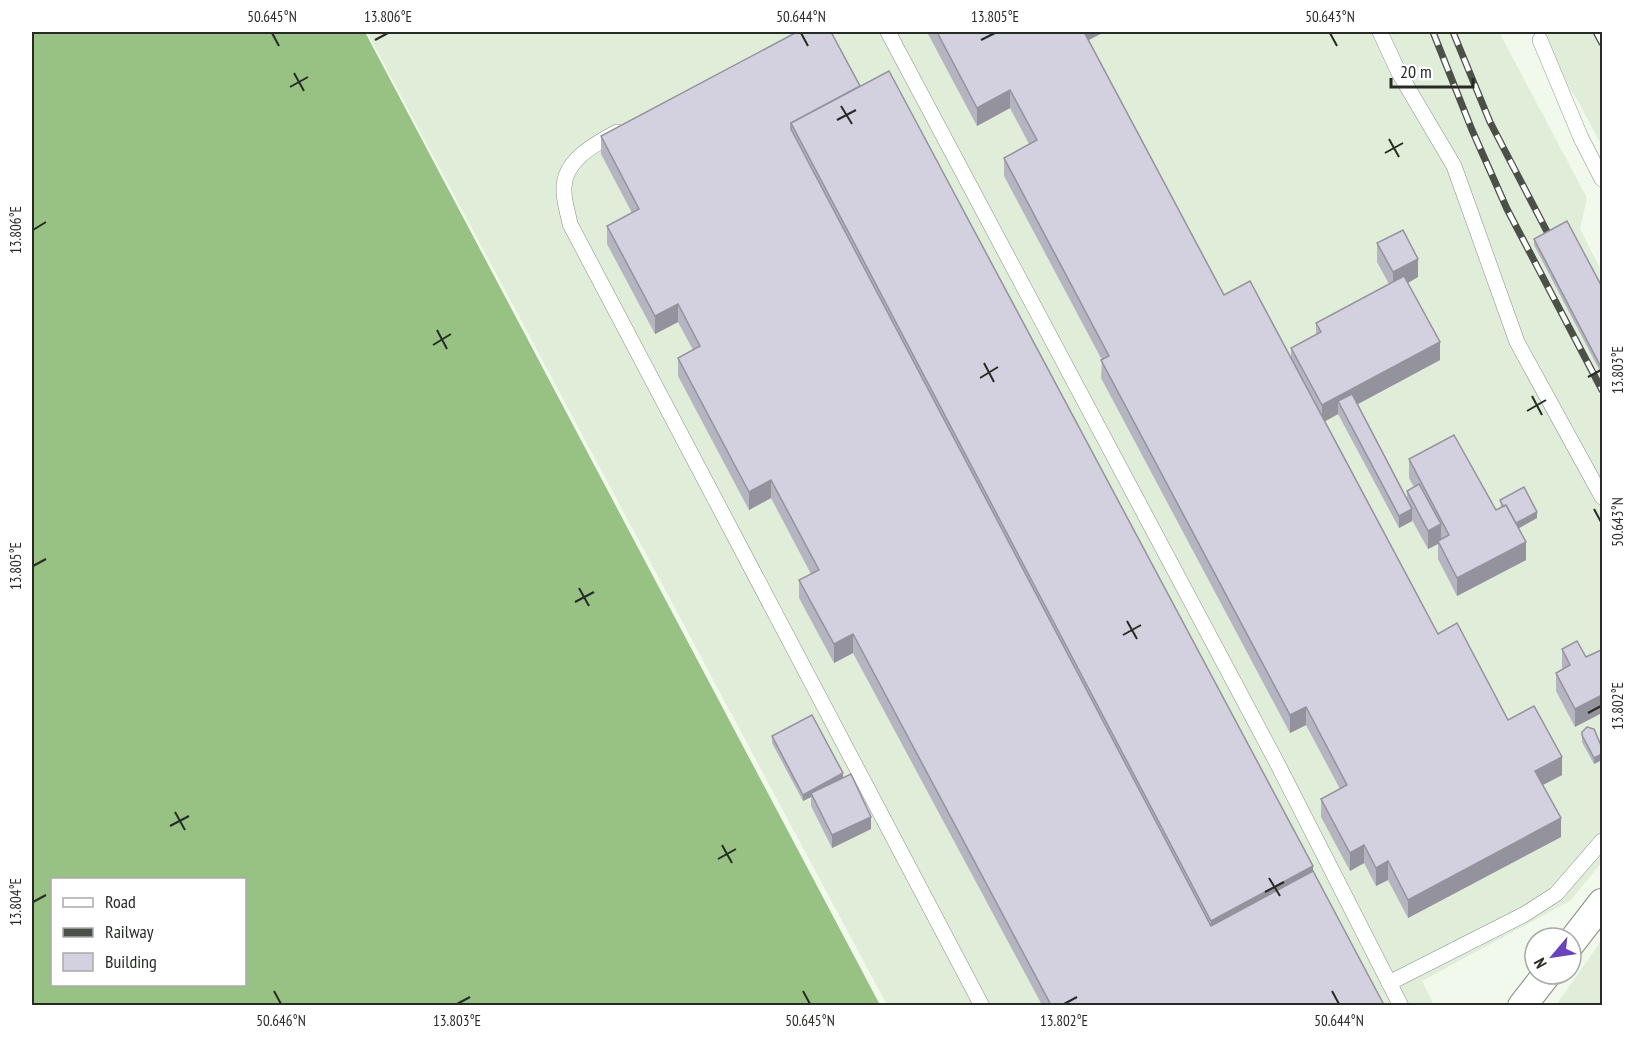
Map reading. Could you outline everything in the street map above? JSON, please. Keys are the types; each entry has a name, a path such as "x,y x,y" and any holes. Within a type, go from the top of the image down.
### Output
{"street":[{"path":"1583,928 1602,903"},
{"path":"1522,1005 1537,986"}],"lane":[{"path":"888,32 1270,750 1401,1005"},
{"path":"1380,32 1400,73 1454,166 1516,342 1602,497"},
{"path":"1540,40 1581,138 1602,178"},
{"path":"632,124 592,145 570,167 563,189 570,224 982,1005"},
{"path":"1389,983 1525,914 1556,894 1602,841"}],"shaded area":[{"path":"367,32 1499,32 1587,198 1580,229 1602,272 1602,862 1570,901 1422,981 1434,1005 887,1005"},
{"path":"1535,32 1602,32 1602,146 1579,103"},
{"path":"1602,940 1602,1005 1556,1005 1569,986 1583,986 1583,967"}],"green space":[{"path":"32,32 365,32 880,1005 32,1005"}],"building":[{"path":"797,32 831,32 860,86 791,123 791,129 1211,926 1313,871 1384,1005 1051,1005 853,634 834,644 799,580 819,570 771,480 749,492 678,358 700,346 678,304 655,316 607,226 639,209 601,136"},
{"path":"937,32 1084,32 1224,295 1250,281 1438,634 1457,623 1508,720 1534,706 1562,757 1535,771 1561,818 1408,900 1388,861 1376,868 1364,845 1350,853 1321,799 1347,785 1306,707 1290,715 1101,360 1109,356 1004,158 1037,140 1010,90 977,108"},
{"path":"889,71 1313,866 1211,921 791,123"},
{"path":"1567,221 1602,287 1602,369 1534,239"},
{"path":"1403,230 1418,259 1393,272 1377,243"},
{"path":"1404,276 1440,342 1322,405 1291,348 1321,332 1316,323"},
{"path":"1352,394 1412,509 1399,516 1338,401"},
{"path":"1454,435 1496,510 1506,505 1526,542 1457,578 1438,541 1449,535 1409,459"},
{"path":"1419,484 1441,524 1428,531 1407,491"},
{"path":"1524,487 1537,512 1516,523 1506,505 1503,506 1500,500"},
{"path":"1577,641 1586,657 1601,650 1602,695 1575,709 1556,673 1570,665 1562,649"},
{"path":"812,715 843,773 803,795 772,736"},
{"path":"1587,727 1594,729 1602,748 1602,754 1594,758 1582,735"},
{"path":"851,774 871,817 832,835 811,793"}],"railway":[{"path":"1433,32 1472,130 1507,209 1602,390"},
{"path":"1453,32 1490,122 1555,247"},
{"path":"1596,32 1602,43"}]}
